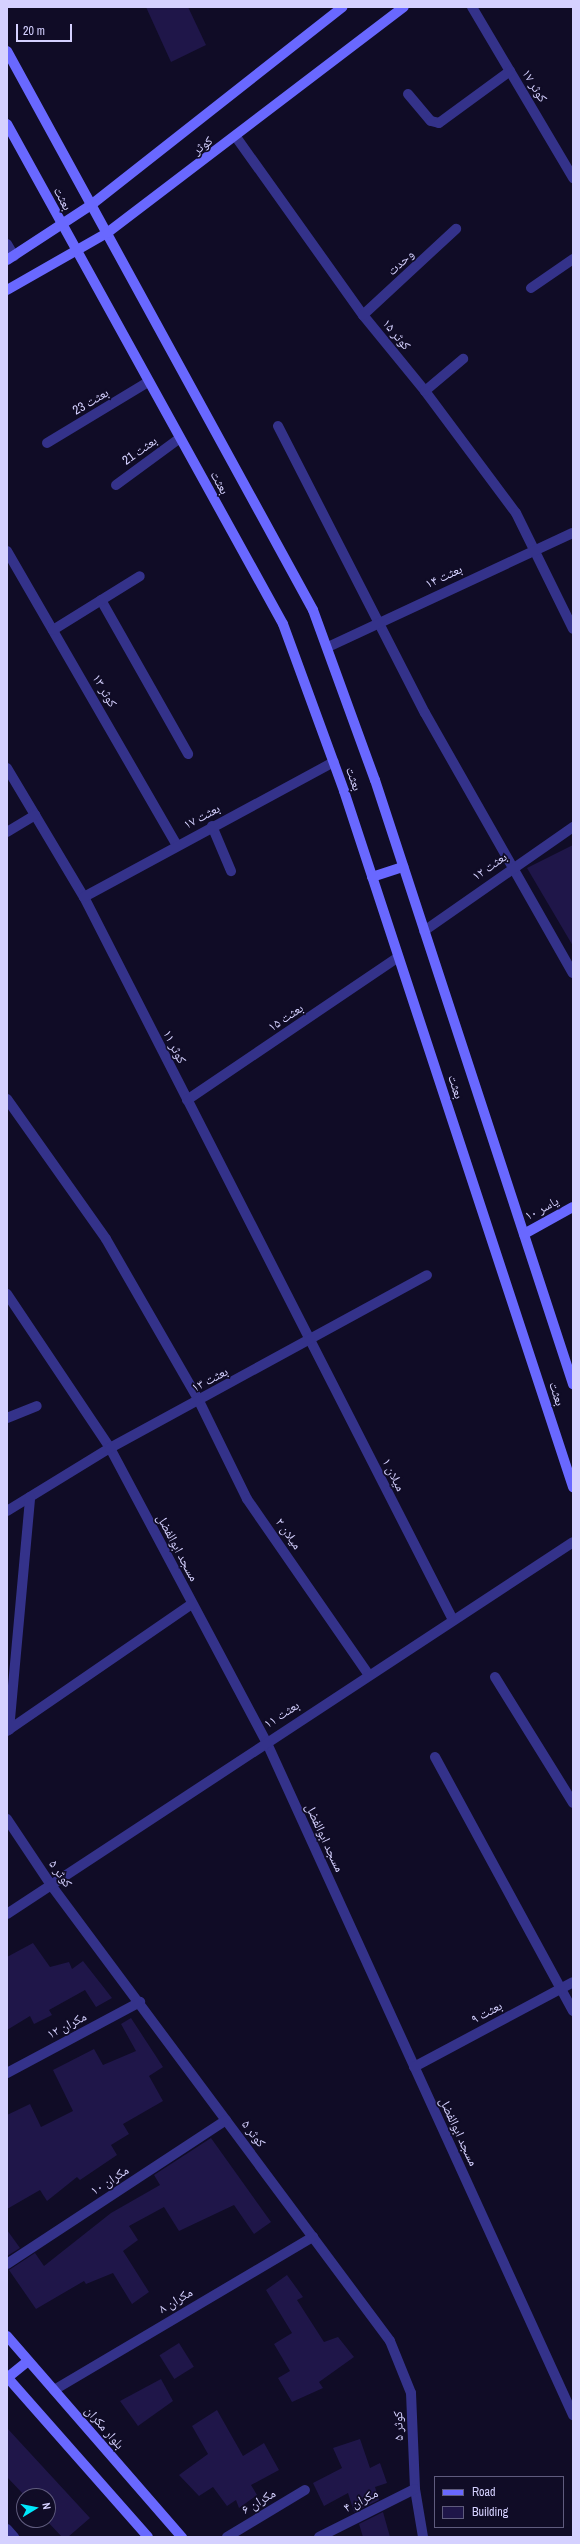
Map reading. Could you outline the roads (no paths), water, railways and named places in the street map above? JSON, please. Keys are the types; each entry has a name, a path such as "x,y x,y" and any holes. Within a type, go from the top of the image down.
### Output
{"main road":[{"name":"کوثر","path":"11,258 62,226 92,204 342,7"},
{"name":"کوثر","path":"7,290 77,254 107,234 236,137 404,7"},
{"name":"بعثت","path":"7,51 313,610 328,647 403,867 573,1384"},
{"name":"بعثت","path":"7,124 77,254 283,624 334,762 573,1487"},
{"path":"372,877 403,867"},
{"name":"یاسر ۱۰","path":"524,1234 573,1207"},
{"name":"بلوار مکران","path":"7,2336 182,2537"},
{"path":"28,2361 7,2378 148,2537"}],"street":[{"name":"کوثر ۱۷","path":"472,7 573,178"},
{"path":"408,94 431,121 439,123 510,71"},
{"name":"کوثر ۱۵","path":"236,137 363,315 425,391 516,513 573,629"},
{"name":"وحدت","path":"363,315 456,229"},
{"path":"7,244 11,258"},
{"path":"531,288 573,259"},
{"path":"425,391 464,359"},
{"name":"بعثت 23","path":"47,444 148,382"},
{"path":"278,426 378,623 511,868 573,973"},
{"name":"بعثت 21","path":"116,485 180,438"},
{"name":"بعثت ۱۴","path":"328,647 573,532"},
{"name":"کوثر ۱۳","path":"7,551 177,845"},
{"path":"53,630 140,576"},
{"path":"101,600 188,754"},
{"name":"بعثت ۱۷","path":"84,897 212,826 334,762"},
{"name":"کوثر ۱۱","path":"7,768 84,897 311,1342"},
{"path":"7,832 35,815"},
{"path":"212,826 231,871"},
{"name":"بعثت ۱۲","path":"424,931 511,868 573,827"},
{"name":"بعثت ۱۵","path":"187,1100 398,957"},
{"name":"میلان ۲","path":"7,1099 106,1239 200,1400 247,1499 368,1674"},
{"name":"بعثت ۱۳","path":"7,1511 110,1448 311,1342 427,1275"},
{"name":"مسجد ابوالفضل","path":"7,1294 110,1448 266,1741 573,2415"},
{"name":"میلان ۱","path":"311,1342 453,1620"},
{"path":"7,1418 37,1406"},
{"path":"8,1730 30,1497"},
{"name":"بعثت ۱۱","path":"7,1914 266,1741 573,1542"},
{"path":"8,1730 192,1604"},
{"path":"496,1678 573,1803"},
{"path":"435,1757 562,1988 573,2011"},
{"name":"کوثر ۵","path":"7,1819 51,1885 140,2002 313,2237 393,2349 411,2392 415,2489 423,2537"},
{"name":"بعثت ۹","path":"414,2067 573,1982"},
{"name":"مکران ۱۲","path":"7,2073 140,2002"},
{"name":"مکران ۱۰","path":"7,2264 226,2120"},
{"name":"مکران ۸","path":"54,2390 313,2237"},
{"name":"مکران ۴","path":"319,2537 415,2489"},
{"name":"مکران ۶","path":"227,2537 305,2490"},
{"path":"7,2529 14,2537"}]}
